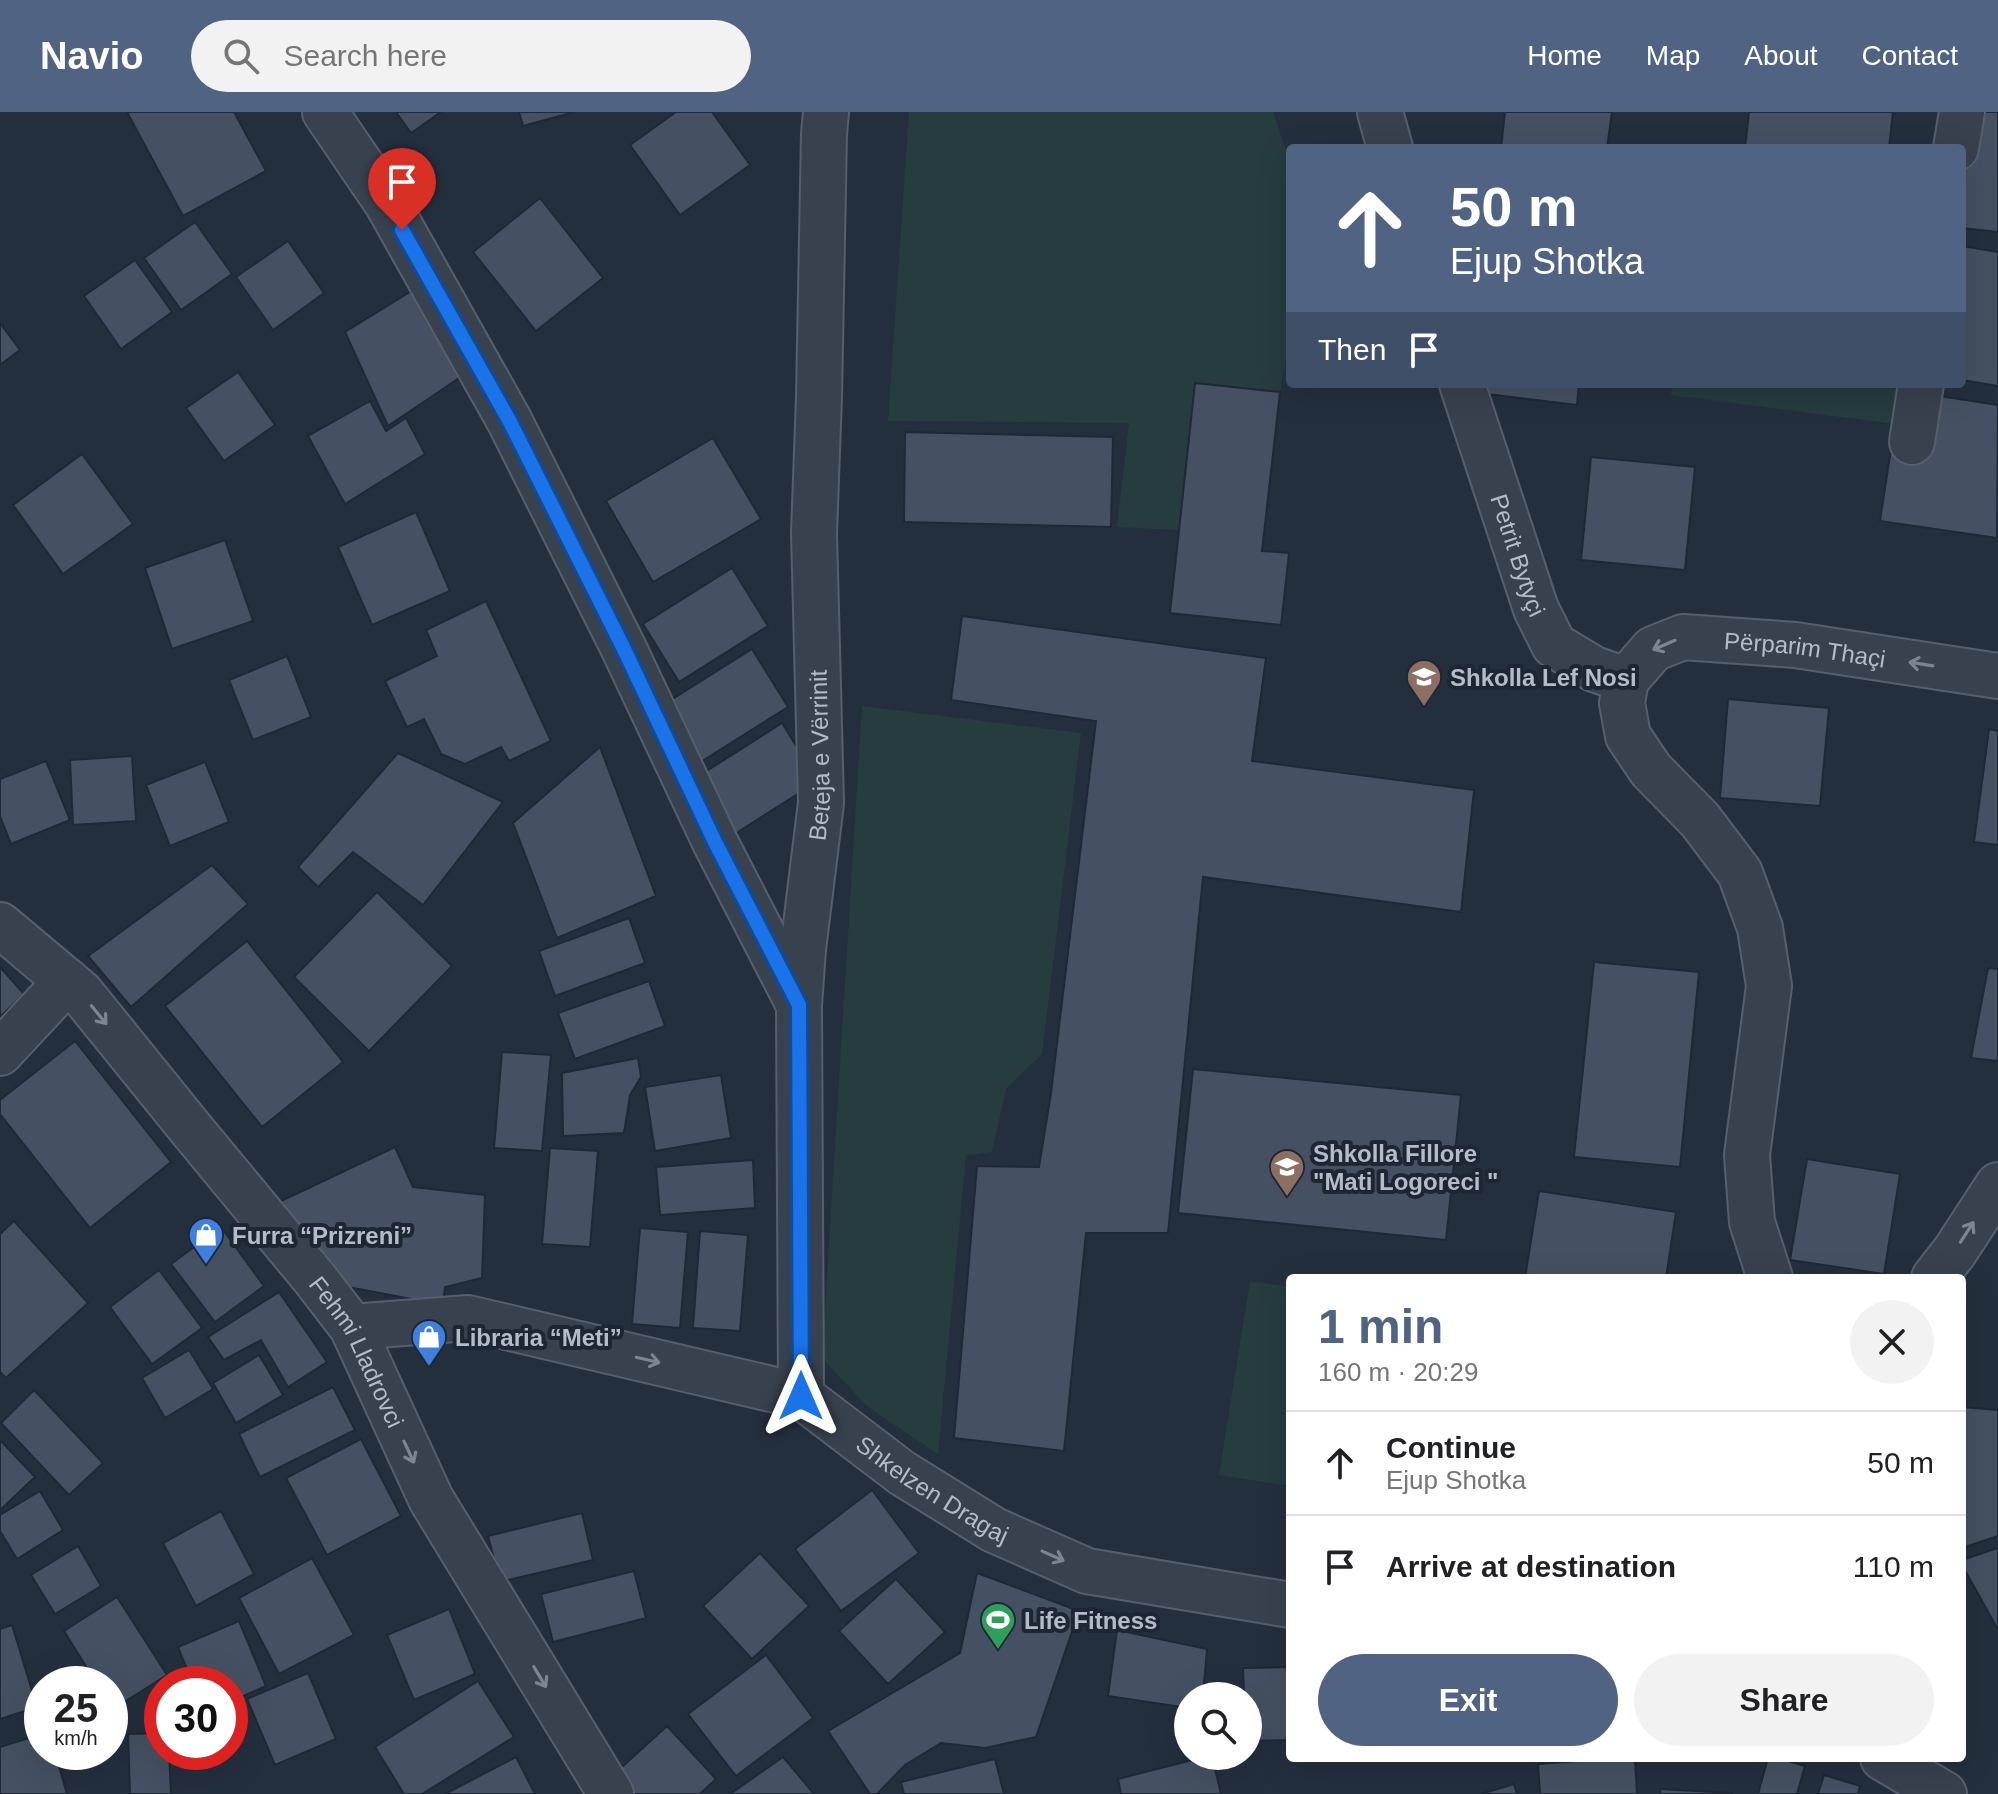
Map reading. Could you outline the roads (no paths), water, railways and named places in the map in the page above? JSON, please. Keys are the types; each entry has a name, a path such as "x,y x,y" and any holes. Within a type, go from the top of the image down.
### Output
{"street":[{"path":"325,112 387,203 509,420 623,647 715,842 799,1005"},
{"name":"Beteja e Vërrinit","path":"801,1396 799,1005 821,803 814,533 826,112"},
{"path":"1380,112 1389,144"},
{"path":"1957,144 1962,112"},
{"name":"Petrit Bytyçi","path":"1463,388 1536,609 1554,645 1594,669 1626,680"},
{"path":"1912,442 1920,388"},
{"name":"Përparim Thaçi","path":"1626,680 1653,649 1683,637 1795,645 1998,676"},
{"path":"1626,680 1622,703 1628,736 1651,770 1700,820 1740,873 1760,928 1769,986 1747,1155 1752,1222 1769,1274"},
{"name":"Fehmi Lladrovci","path":"0,925 81,993 352,1327 431,1499 611,1794"},
{"path":"0,1053 67,981"},
{"path":"1937,1274 1998,1185"},
{"name":"Shkelzen Dragaj","path":"352,1327 468,1318 801,1396 902,1473 994,1530 1087,1571 1286,1604"},
{"path":"1890,1762 1944,1794"}],"place":[{"name":"Shkolla Lef Nosi","path":"1424,708"},
{"name":"Shkolla Fillore \"Mati Logoreci \"","path":"1287,1198"},
{"name":"Furra “Prizreni”","path":"206,1266"},
{"name":"Libraria “Meti”","path":"429,1368"},
{"name":"Life Fitness","path":"998,1651"}]}
